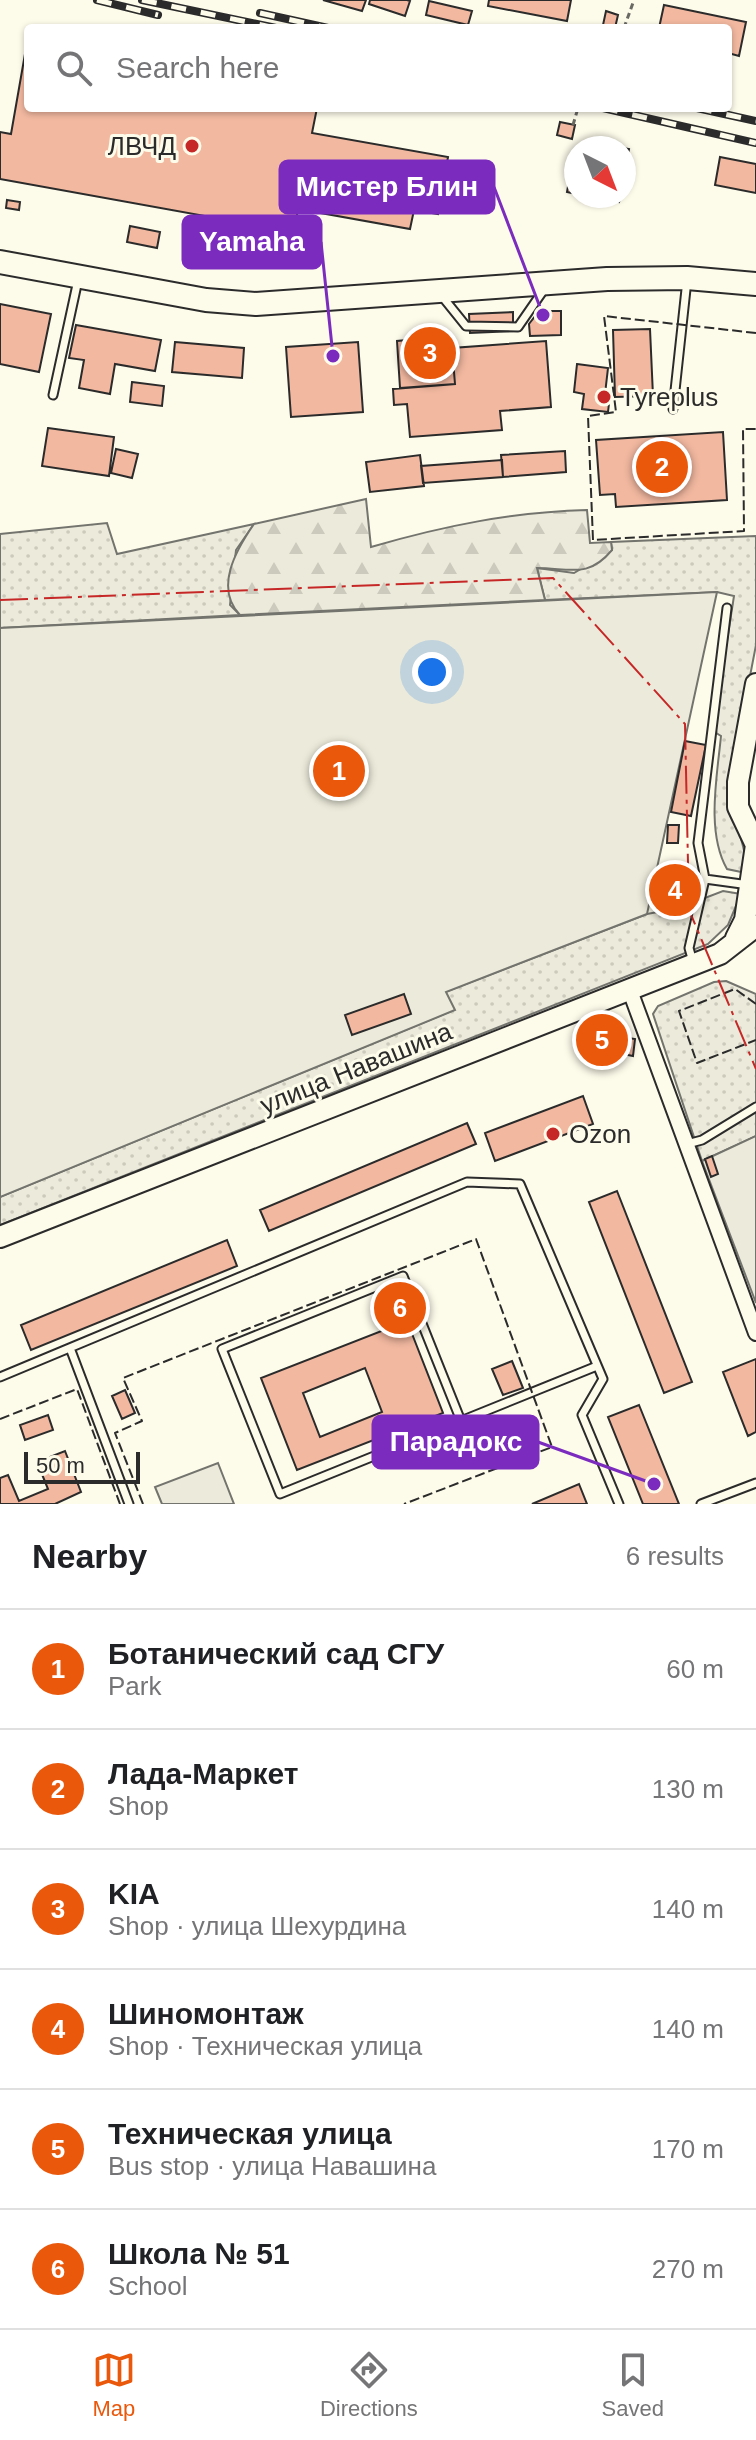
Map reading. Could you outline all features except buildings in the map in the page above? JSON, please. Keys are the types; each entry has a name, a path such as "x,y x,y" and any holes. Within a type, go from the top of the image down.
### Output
{"main road":[{"path":"0,262 206,300 256,304 549,283 687,278 756,284"},
{"path":"731,948 745,920 755,862 738,807 738,782 756,684"},
{"name":"улица Навашина","path":"0,1237 693,964 731,948 756,926"}],"street":[{"path":"629,988 756,1333"}],"lane":[{"path":"53,395 79,277"},
{"path":"673,409 687,278"},
{"path":"437,291 466,326 518,327 549,283"},
{"path":"693,964 689,948 705,879 698,843 727,608"},
{"path":"705,879 755,862"},
{"path":"687,1144 702,1140 756,1107"},
{"path":"0,1377 467,1182 520,1184 603,1379 582,1415 619,1504"},
{"path":"461,1421 403,1276 222,1349 280,1494 461,1421 597,1366"},
{"path":"70,1348 129,1504"},
{"path":"701,1504 756,1483"}],"path":[{"path":"625,24 634,0"},
{"path":"573,125 577,112"}],"green space":[{"path":"366,499 371,547 478,521 587,510 590,543 611,542 612,550 595,565 578,570 537,568 545,600 240,615 232,604 228,581 235,557 254,524"},
{"path":"107,523 117,554 254,524 236,550 230,605 240,615 0,628 0,534"},
{"path":"756,536 756,645 729,785 746,873 727,869 715,821 721,736 713,731 734,596 717,592 545,600 537,568 574,573 612,550 611,542"},
{"path":"717,592 647,914 446,992 455,1010 0,1197 0,628"},
{"path":"723,891 741,894 728,925 708,944 0,1225 0,1197 454,1010 445,992 647,914 679,908"},
{"path":"726,981 756,994 756,1136 702,1161 653,1014 658,1006 714,982"},
{"path":"218,1463 234,1504 162,1504 155,1487"}],"shaded area":[{"path":"756,1136 756,1303 702,1161"}],"railway":[{"path":"97,0 158,15"},
{"path":"142,0 257,24"},
{"path":"260,13 310,24"},
{"path":"620,112 756,143"},
{"path":"715,112 756,121"}],"fence":[{"path":"756,333 604,316 616,412 588,416 593,540 744,531 743,429 756,429"},
{"path":"756,1004 735,989 679,1011 697,1063 756,1040"},
{"path":"143,1504 115,1433 142,1421 123,1378 476,1239 552,1447 404,1504"},
{"path":"0,1419 77,1389 120,1504"}],"power":[{"path":"0,600 553,578 685,724 689,910 756,1069"}],"place":[{"name":"ЛВЧД","path":"192,146"},
{"name":"Мистер Блин","path":"543,315"},
{"name":"KIA","path":"430,353"},
{"name":"Yamaha","path":"333,356"},
{"name":"Tyreplus","path":"604,397"},
{"name":"Лада-Маркет","path":"662,467"},
{"name":"Ботанический сад СГУ","path":"339,771"},
{"name":"Шиномонтаж","path":"675,890"},
{"name":"Техническая улица","path":"602,1040"},
{"name":"Ozon","path":"553,1134"},
{"name":"Школа № 51","path":"400,1308"},
{"name":"Парадокс","path":"654,1484"}]}
